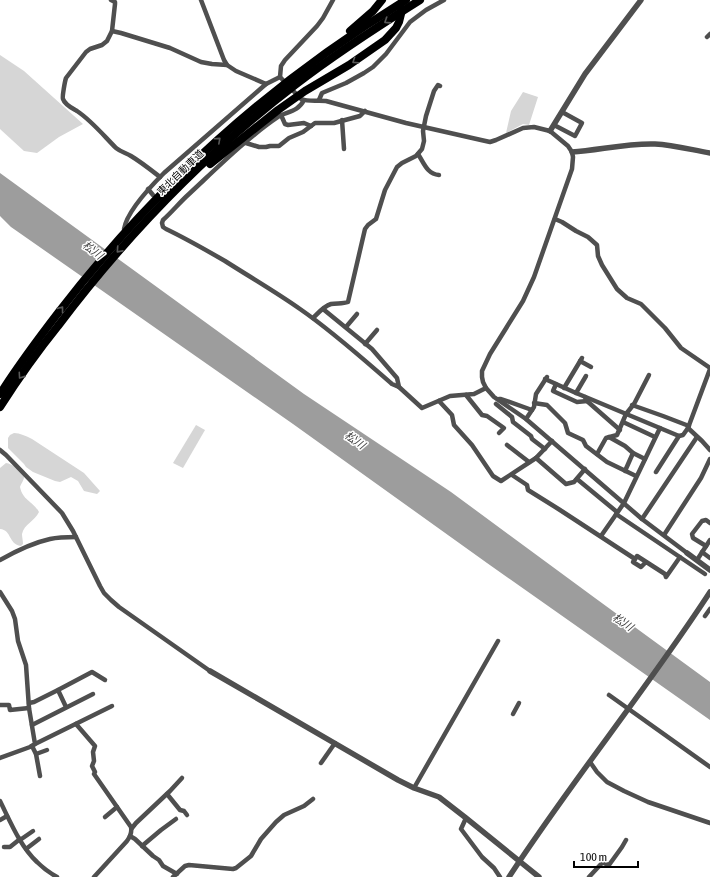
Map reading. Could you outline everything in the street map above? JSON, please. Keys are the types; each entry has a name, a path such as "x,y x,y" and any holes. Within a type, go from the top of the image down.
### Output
{"highway":[{"path":"293,81 369,15 382,0"},
{"path":"169,197 280,113 305,91 349,65 385,40 396,28 401,16 402,0"},
{"name":"東北自動車道","path":"143,218 169,197 270,100 337,45 406,0"},
{"name":"東北自動車道","path":"293,81 420,0"},
{"name":"東北自動車道","path":"0,394 40,343 91,272 192,164 238,122 270,100"},
{"name":"東北自動車道","path":"0,407 40,343"}],"street":[{"path":"111,0 115,2 112,31 107,41 102,45 86,52 66,78 62,98 66,104 84,117 116,148 146,166 160,177"},
{"path":"201,0 227,66"},
{"path":"333,0 317,26 287,57 281,66 280,77 301,99 310,101 326,101 424,127 490,142 524,128 534,127 550,131 568,146 572,152 572,169 534,277 523,301 490,354 484,366 482,377 486,388 512,417 513,422 545,449"},
{"path":"319,100 321,94 325,91 346,83 373,67 386,54 410,22 426,10 444,0"},
{"path":"550,131 585,74 642,0"},
{"path":"112,31 170,48 201,62 227,66 266,84"},
{"path":"124,229 124,225 130,214 148,189 160,177 266,84 280,77"},
{"path":"313,318 330,304 344,304 348,302 365,229 376,219 385,190 397,167 418,154 423,145 423,131 434,91 438,85 440,86"},
{"path":"304,100 302,105 298,108 280,113 257,133 170,213 162,222 163,227 233,266 313,318 392,384 399,387 422,408 450,396 474,394 486,388"},
{"path":"246,143 259,147 279,146 289,138 300,134 315,123 329,123 360,116 365,112"},
{"path":"554,125 575,136 582,123 562,112"},
{"path":"280,113 285,124 304,123 311,126"},
{"path":"342,120 344,149"},
{"path":"572,152 634,144 651,144 710,153"},
{"path":"418,154 429,172 431,174 439,175"},
{"path":"148,189 153,195"},
{"path":"166,209 170,213"},
{"path":"555,219 588,237 594,242 602,265 617,289 627,298 640,304 665,328 685,352 710,369 688,427 683,434 679,436 656,472"},
{"path":"323,309 372,349 396,378 399,387"},
{"path":"346,327 357,314"},
{"path":"365,344 377,330"},
{"path":"564,388 581,359 591,367"},
{"path":"597,454 606,438 617,435 626,414 634,404 649,375"},
{"path":"576,394 586,376"},
{"path":"526,419 534,407 536,394 546,378 586,399 679,436"},
{"path":"556,384 553,391 577,402 586,399"},
{"path":"466,395 482,415 487,416 504,428 499,434"},
{"path":"497,401 501,399 532,410"},
{"path":"586,399 620,430"},
{"path":"439,401 452,415 454,425 472,445 493,476 501,481 536,458 552,441"},
{"path":"497,401 526,419 642,519 697,560 708,572"},
{"path":"534,402 547,405 565,423 568,433 583,440 586,446 608,462 636,476"},
{"path":"632,405 688,427 710,450"},
{"path":"623,422 655,437"},
{"path":"601,536 624,503 660,428"},
{"path":"642,519 697,436"},
{"path":"609,437 645,459"},
{"path":"507,446 529,462"},
{"path":"0,450 62,513 76,537 100,586 111,600 210,671 398,780 414,788 439,797 540,877"},
{"path":"625,471 633,453"},
{"path":"536,458 566,484 574,482 585,469"},
{"path":"664,535 701,478 710,459"},
{"path":"512,475 527,485 528,490 635,558 637,556 665,574 666,577 680,557"},
{"path":"577,479 616,513 680,557 708,572"},
{"path":"706,546 693,538 692,534 702,520 706,520 710,523"},
{"path":"0,560 35,543 51,539 76,537"},
{"path":"697,560 710,540"},
{"path":"702,552 710,558"},
{"path":"0,592 12,611 18,641 26,665 29,706 40,776"},
{"path":"509,877 710,592"},
{"path":"705,616 710,610"},
{"path":"414,788 498,641"},
{"path":"0,705 9,705 10,710 29,706 92,672 106,680"},
{"path":"58,690 66,707"},
{"path":"32,725 93,694"},
{"path":"609,695 710,767"},
{"path":"513,714 519,703"},
{"path":"0,758 34,745 112,706"},
{"path":"76,724 95,746 93,752 94,761 92,766 95,772 94,774 132,828"},
{"path":"321,763 335,743"},
{"path":"36,754 47,750"},
{"path":"590,762 607,782 618,788 648,802 710,823"},
{"path":"94,877 124,845 136,823 182,778"},
{"path":"167,794 180,810 184,811 187,815"},
{"path":"130,836 175,875 185,866 189,865 236,868 251,856 261,839 276,822 284,815 304,806 313,799"},
{"path":"0,801 26,849 37,862 55,876"},
{"path":"106,817 117,807"},
{"path":"0,820 7,816"},
{"path":"466,818 461,829 482,857 494,868 500,877"},
{"path":"142,846 176,819"},
{"path":"4,847 10,847 34,830"},
{"path":"26,849 39,840"},
{"path":"589,877 602,863 609,865 626,840"}],"shaded area":[{"path":"0,55 24,71 83,124 59,137 37,153 24,151 0,129"},
{"path":"523,92 538,97 529,125 523,124 506,133 511,111"},
{"path":"196,425 205,430 183,468 173,463"},
{"path":"14,433 21,434 32,439 84,473 100,491 97,494 84,491 78,481 71,477 60,482 33,472 26,467 8,448 8,438"},
{"path":"6,463 14,466 22,472 24,479 20,487 21,492 39,512 23,531 23,544 21,546 14,543 7,532 0,529 0,468"}],"water":[{"name":"松川","path":"0,173 304,394 451,492 710,682 710,720 293,424 11,227 0,216"}]}
